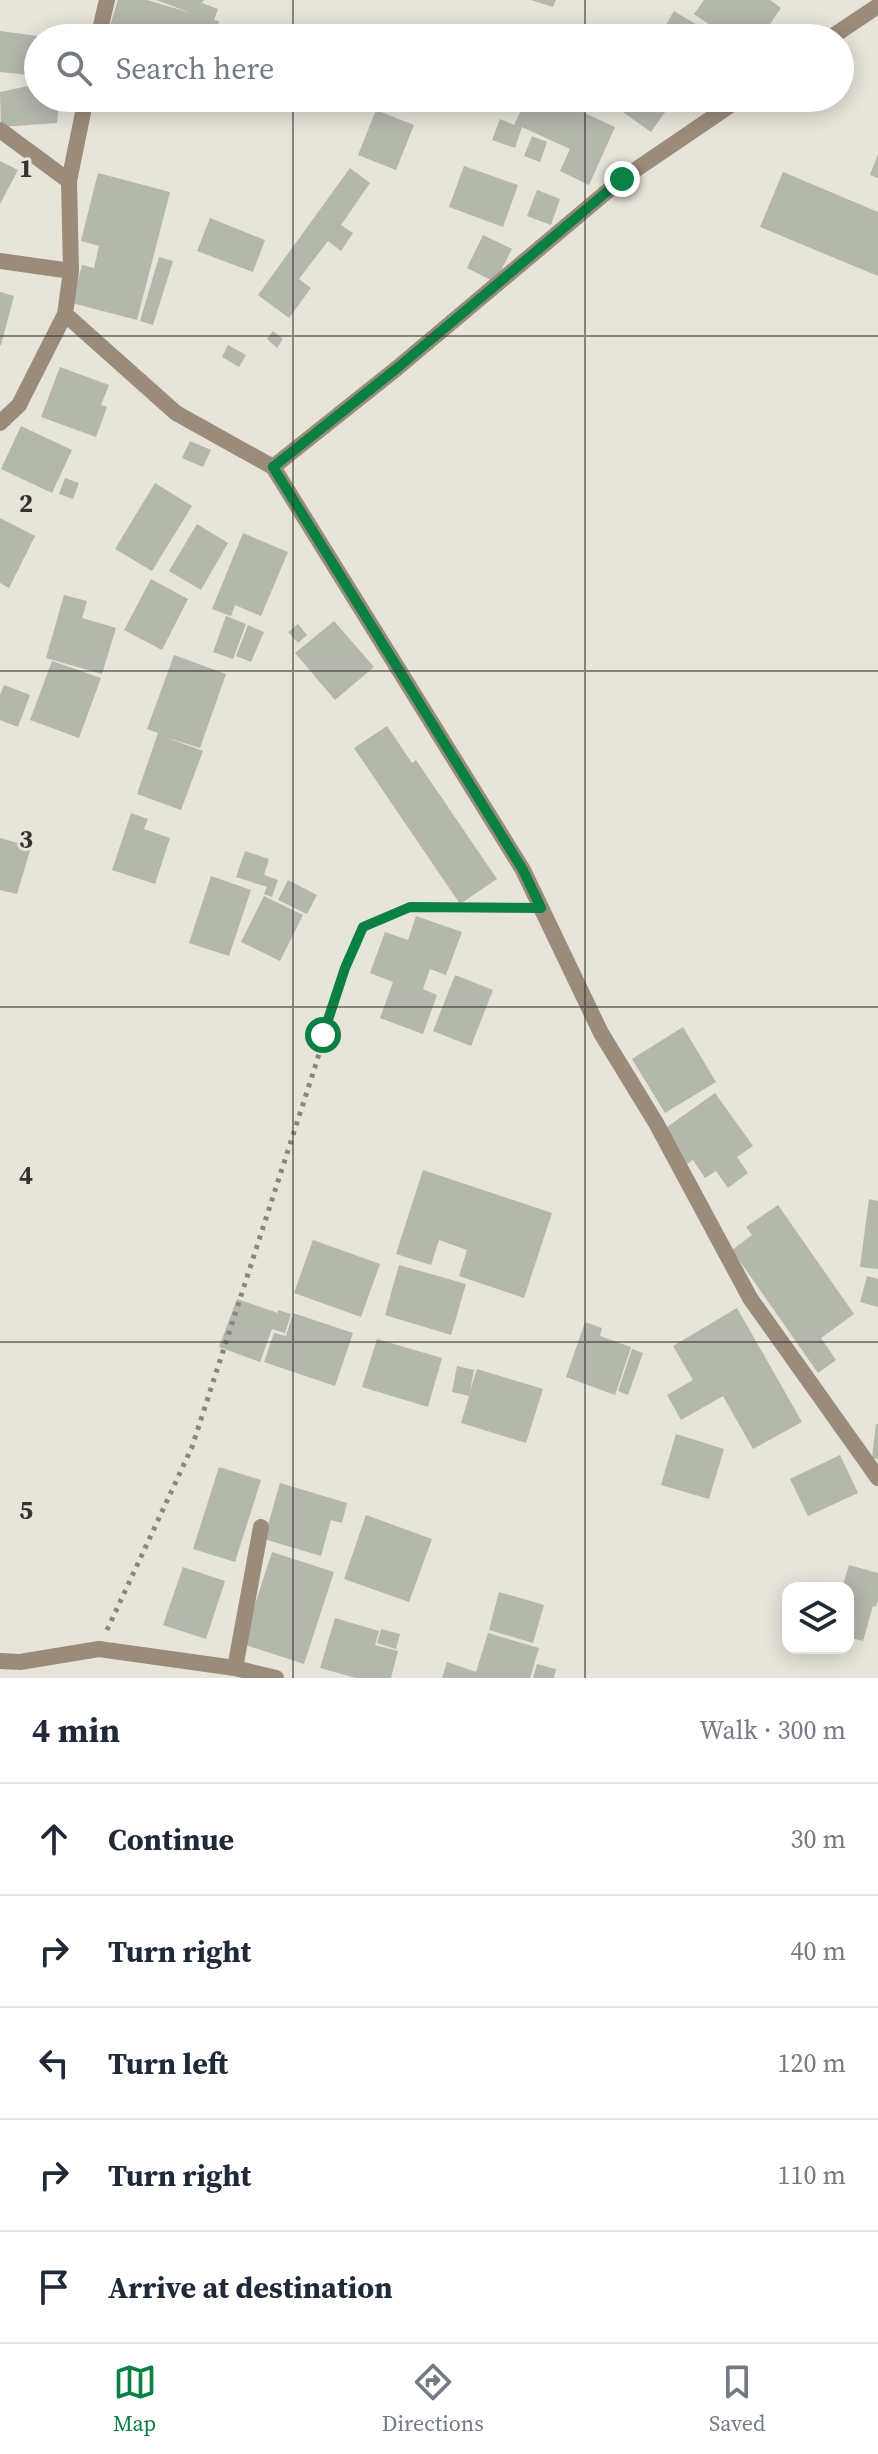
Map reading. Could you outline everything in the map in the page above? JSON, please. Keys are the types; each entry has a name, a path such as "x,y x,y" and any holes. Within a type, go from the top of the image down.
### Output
{"street":[{"path":"101,24 107,0"},
{"path":"851,24 878,6"},
{"path":"0,423 19,405 65,314 71,271 69,181 83,112"},
{"path":"273,467 396,369 622,179 720,112"},
{"path":"0,130 69,181"},
{"path":"0,261 71,271"},
{"path":"65,314 176,413 273,467 523,870 601,1033 656,1123 750,1298 878,1478"},
{"path":"235,1668 261,1527"},
{"path":"0,1661 20,1662 99,1649 235,1668 276,1678"}],"path":[{"path":"99,1649 192,1447 336,995 363,927 410,907 541,908"}],"building":[{"path":"118,0 147,0 191,13 156,0 204,0 202,3 218,9 214,20 219,21 218,24 110,24"},
{"path":"531,0 556,0 553,7"},
{"path":"704,0 770,0 781,8 770,24 709,24 694,14"},
{"path":"674,11 696,24 666,24"},
{"path":"0,31 24,34 24,75 0,72"},
{"path":"24,87 24,112 58,112 57,123 1,127 0,92"},
{"path":"375,112 414,125 396,170 358,155"},
{"path":"520,112 582,112 615,127 589,185 560,171 570,149 522,127 515,148 492,140 500,119 514,125"},
{"path":"623,112 665,112 651,132"},
{"path":"532,136 547,142 540,162 524,156"},
{"path":"878,154 878,178 870,175"},
{"path":"0,161 18,170 0,204"},
{"path":"464,166 518,185 503,227 449,207"},
{"path":"350,168 370,183 341,225 353,233 341,251 328,241 299,279 311,288 289,318 258,295"},
{"path":"783,172 878,212 878,276 760,227"},
{"path":"98,173 170,192 137,320 72,303 82,265 94,268 99,246 81,241"},
{"path":"537,190 560,199 551,225 527,216"},
{"path":"210,218 265,240 253,272 197,251"},
{"path":"483,235 512,249 495,282 467,268"},
{"path":"159,257 173,261 153,325 140,321"},
{"path":"0,292 14,296 1,345 0,345"},
{"path":"273,331 283,339 277,348 267,339"},
{"path":"228,345 246,355 239,367 222,357"},
{"path":"60,367 109,385 101,405 107,407 96,437 41,417"},
{"path":"21,426 72,450 52,493 1,469"},
{"path":"190,441 211,450 203,467 182,458"},
{"path":"65,478 79,483 73,499 59,494"},
{"path":"155,483 192,506 152,571 115,549"},
{"path":"0,518 35,536 9,588 0,583"},
{"path":"197,524 228,543 201,590 169,571"},
{"path":"243,533 288,552 261,616 235,605 231,616 212,609"},
{"path":"151,579 188,599 162,650 124,630"},
{"path":"64,595 87,601 82,618 116,628 102,674 46,658"},
{"path":"226,616 246,624 233,659 213,652"},
{"path":"334,621 374,667 335,700 295,653"},
{"path":"298,624 307,635 298,643 288,632"},
{"path":"248,625 264,632 251,662 236,656"},
{"path":"174,655 226,674 200,748 165,737 203,751 181,810 137,794 158,733 147,729"},
{"path":"52,661 101,678 79,738 30,720"},
{"path":"4,685 30,695 18,727 0,720 0,695"},
{"path":"387,726 412,763 416,760 497,879 460,904 354,748"},
{"path":"131,813 148,819 144,829 170,838 155,884 112,870"},
{"path":"0,838 31,847 17,894 0,890"},
{"path":"245,851 269,859 264,875 278,880 272,897 264,894 267,887 236,877"},
{"path":"211,876 251,890 229,956 189,943"},
{"path":"288,880 317,895 307,914 278,900"},
{"path":"264,896 303,915 280,961 241,942"},
{"path":"416,916 462,932 446,975 430,969 423,989 437,995 423,1034 380,1018 393,982 370,973 385,932 408,940"},
{"path":"455,975 493,990 471,1046 433,1031"},
{"path":"683,1027 716,1082 665,1113 632,1059"},
{"path":"715,1093 753,1146 737,1157 748,1173 728,1188 716,1171 705,1178 693,1160 687,1164 663,1130"},
{"path":"423,1170 552,1213 524,1298 459,1276 467,1250 439,1240 431,1265 396,1254"},
{"path":"869,1199 878,1201 878,1269 860,1267"},
{"path":"778,1205 854,1314 821,1338 836,1360 818,1373 732,1250 752,1235 746,1227"},
{"path":"313,1240 380,1264 361,1317 294,1293"},
{"path":"399,1265 466,1284 451,1335 385,1315"},
{"path":"867,1276 878,1279 878,1307 860,1302"},
{"path":"237,1299 278,1313 278,1310 291,1314 285,1333 272,1329 260,1362 219,1347"},
{"path":"737,1308 802,1422 753,1449 723,1396 681,1420 667,1395 693,1380 673,1346"},
{"path":"293,1313 353,1333 335,1386 264,1362 274,1333 286,1336"},
{"path":"585,1322 602,1328 600,1336 631,1347 615,1395 566,1377"},
{"path":"377,1339 442,1358 428,1407 362,1387"},
{"path":"632,1349 643,1353 628,1395 618,1391"},
{"path":"457,1366 474,1370 470,1391 477,1369 543,1389 526,1443 461,1423 469,1396 452,1392"},
{"path":"878,1424 878,1459 872,1458"},
{"path":"676,1434 724,1449 709,1499 661,1485"},
{"path":"840,1455 858,1493 808,1516 790,1479"},
{"path":"219,1467 261,1480 235,1562 193,1549"},
{"path":"280,1483 347,1503 342,1523 331,1520 321,1556 264,1539"},
{"path":"366,1515 432,1539 409,1602 344,1579"},
{"path":"272,1552 334,1572 304,1664 242,1644"},
{"path":"849,1565 878,1573 878,1600 876,1607 873,1606 863,1641 854,1639 854,1582 844,1582"},
{"path":"183,1567 225,1581 206,1639 163,1625"},
{"path":"499,1592 544,1605 533,1643 489,1630"},
{"path":"335,1618 379,1631 375,1645 398,1651 391,1678 356,1678 320,1668"},
{"path":"381,1629 400,1634 396,1649 377,1643"},
{"path":"488,1633 539,1648 530,1678 442,1678 447,1662 476,1672"},
{"path":"537,1664 556,1669 554,1678 533,1678"}],"route":[{"path":"323,1035 345,968 363,927 410,907 541,908 523,870 273,467 396,369 622,179"}]}
